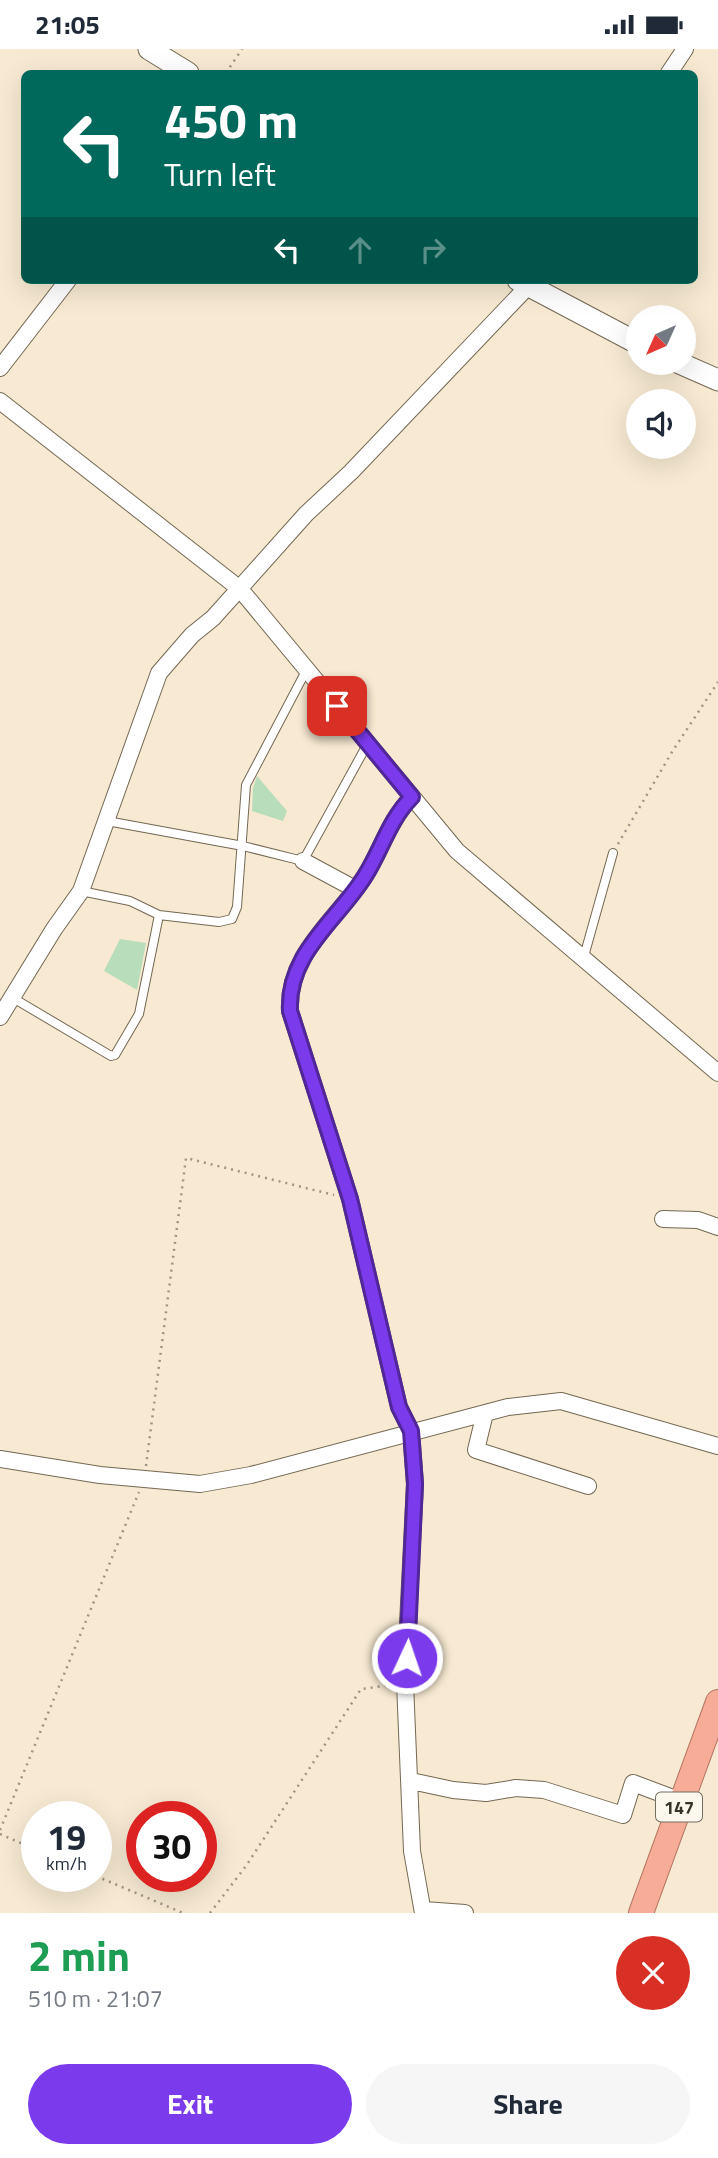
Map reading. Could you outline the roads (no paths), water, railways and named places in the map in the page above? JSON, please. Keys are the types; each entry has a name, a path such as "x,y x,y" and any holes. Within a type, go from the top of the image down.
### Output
{"highway":[{"name":"147","path":"640,1913 718,1702"}],"main road":[{"path":"149,49 183,70"},
{"path":"531,284 626,337"},
{"path":"696,370 718,380"}],"street":[{"path":"671,70 685,49"},
{"path":"0,368 65,284"},
{"path":"0,1017 54,929 81,891 159,673 525,284"},
{"path":"0,401 240,589 457,851 718,1073"},
{"path":"412,797 397,812 365,876 313,941 296,970 289,992 290,1011 350,1199 399,1407 411,1431 415,1484 405,1683 412,1851 423,1912 465,1913"},
{"path":"303,861 355,888"},
{"path":"663,1219 698,1220 718,1227"},
{"path":"0,1459 144,1480 200,1485 251,1475 485,1413 561,1401 718,1446"},
{"path":"485,1413 476,1450 588,1486"},
{"path":"411,1781 453,1790 486,1793 516,1788 544,1790 623,1815 633,1783 681,1801"}],"lane":[{"path":"81,891 130,901 159,915 219,922 232,919 237,907 246,785 307,669"},
{"path":"107,821 243,846 303,861 368,743"},
{"path":"583,960 613,853"},
{"path":"13,998 111,1056 115,1055 139,1014 159,915"}]}
